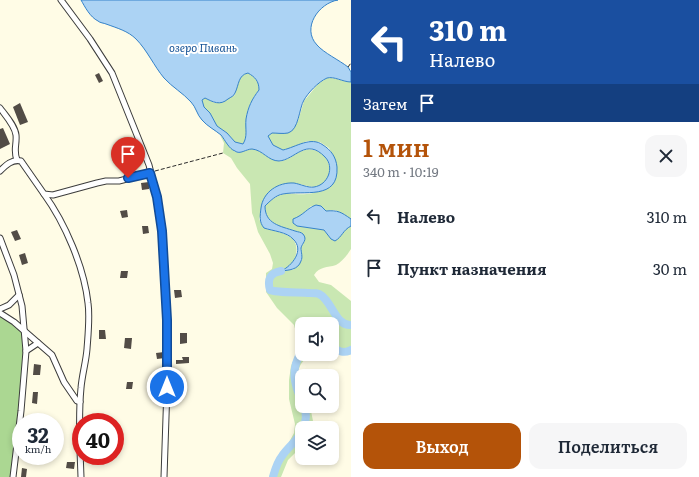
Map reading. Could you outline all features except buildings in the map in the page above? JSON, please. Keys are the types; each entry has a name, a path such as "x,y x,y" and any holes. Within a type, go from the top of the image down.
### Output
{"street":[{"path":"61,0 112,73 146,158 157,197 162,231 167,320 167,387 164,477"},
{"path":"0,108 16,135 14,153 17,160 22,162 53,206 74,250 82,273 88,304 87,349 80,402 79,434 81,477"},
{"path":"0,171 11,162 17,160"},
{"path":"44,194 53,195 97,183 119,181 150,173"},
{"path":"0,238 14,275 22,306 26,351 13,477"},
{"path":"0,309 9,305 19,295"},
{"path":"0,313 14,322 52,356 64,382 77,402 80,402"},
{"path":"26,351 38,343"}],"path":[{"path":"348,67 351,63"},
{"path":"150,173 223,153"}],"green space":[{"path":"248,73 256,80 259,90 248,109 246,118 246,136 243,144 235,142 227,133 217,126 210,113 204,107 202,100 205,98 215,103 235,95 240,78"},
{"path":"327,78 351,82 351,219 335,210 326,211 321,206 311,206 302,216 294,219 297,226 324,230 331,239 338,239 344,230 351,226 351,249 347,255 338,264 321,269 314,275 319,282 331,285 351,301 351,352 344,354 339,353 339,317 295,317 295,329 294,325 277,308 266,292 266,273 272,269 273,263 270,254 258,232 252,213 250,184 231,158 223,153 224,143 220,135 236,152 252,149 260,151 273,160 282,161 299,152 313,150 319,152 327,159 330,169 324,183 316,187 292,184 269,192 259,219 264,228 288,235 295,242 296,254 294,260 287,268 282,270 293,270 302,260 301,248 305,240 302,233 283,228 272,222 266,213 265,206 283,194 313,193 332,185 333,155 329,148 320,142 307,141 283,150 273,145 268,136 272,133 288,133 298,121 304,101 318,84"},
{"path":"0,313 24,331 26,351 20,413 12,413 12,465 14,465 13,477 0,477"},
{"path":"295,357 295,361 303,361 298,369 295,369 295,413 311,413 313,421 295,421 295,424 289,399 291,366"},
{"path":"295,424 295,453 288,460 281,477 269,477 273,468 294,433"}],"water":[{"name":"озеро Пивань","path":"81,0 338,0 324,6 319,11 314,17 311,31 313,38 320,48 348,67 351,72 351,82 327,78 320,82 304,100 297,123 292,131 288,133 272,133 268,136 273,145 283,150 308,142 318,143 326,147 331,152 337,167 336,178 332,185 326,189 318,192 280,195 273,198 265,206 268,217 271,221 279,226 303,234 305,240 301,248 302,259 298,266 293,269 281,271 293,262 298,248 293,239 287,235 264,228 260,219 262,202 272,189 282,184 294,183 312,187 319,186 326,179 330,170 328,161 325,157 318,151 306,149 285,160 275,161 256,150 250,149 237,152 233,150 221,135 202,120 191,102 164,78 144,48 133,36 95,19 88,12","holes":["248,73 255,78 259,90 252,100 248,111 246,119 246,135 243,144 235,142 227,133 217,126 210,113 204,107 202,100 205,98 216,103 225,101 235,94 242,76"]},
{"path":"316,205 321,206 326,211 337,211 345,215 351,219 351,226 346,229 335,241 331,239 324,230 297,226 293,223 293,219"}],"waterway":[{"path":"281,271 274,273 270,277 270,290 278,292 319,294 323,297 341,321 351,325"},
{"path":"339,350 346,352 351,350"},
{"path":"295,369 297,361"},
{"path":"295,370 295,383"},
{"path":"305,421 306,413"},
{"path":"273,477 280,458 295,441"}],"route":[{"path":"128,178 150,173 157,197 162,231 167,320 167,387"}]}
